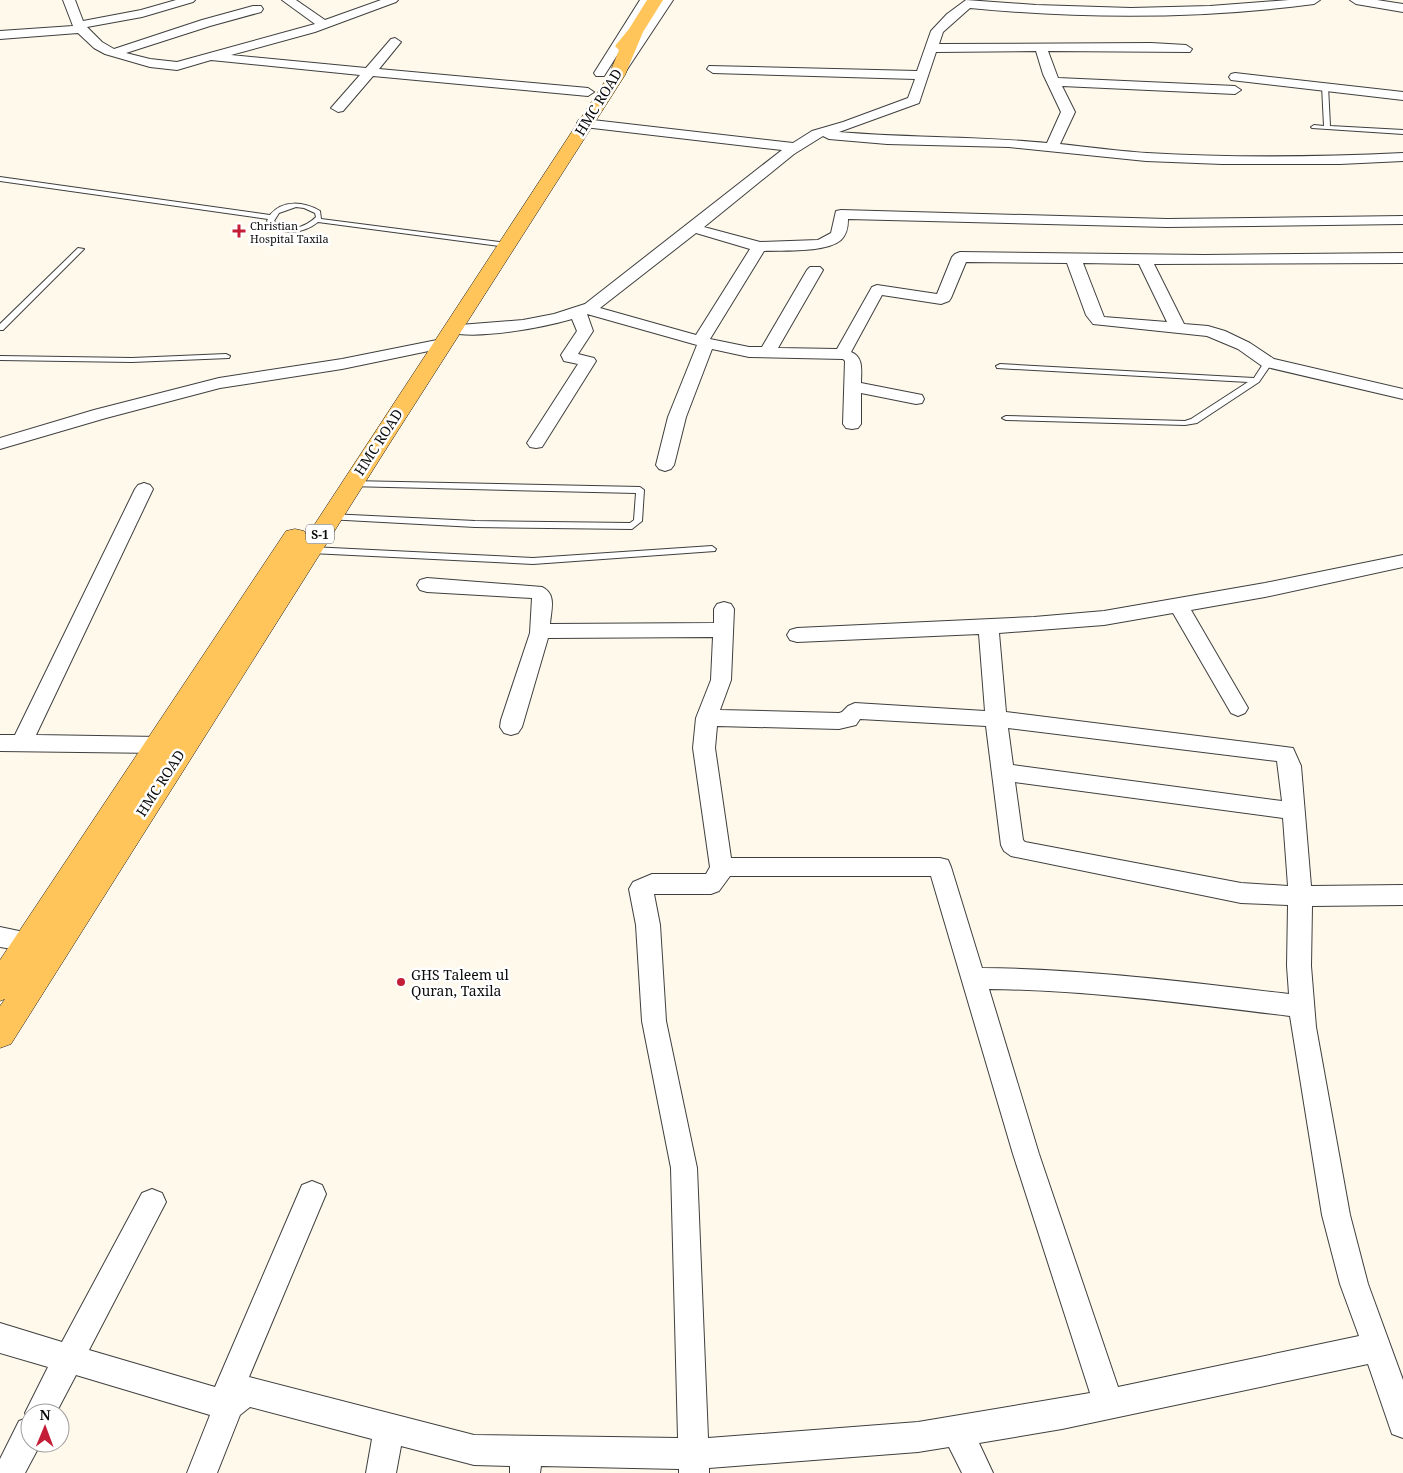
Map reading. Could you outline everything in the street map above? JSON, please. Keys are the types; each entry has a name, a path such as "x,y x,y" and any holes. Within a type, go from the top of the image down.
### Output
{"main road":[{"name":"HMC ROAD","path":"0,1034 351,484 448,336 498,243 655,0"},
{"name":"HMC ROAD","path":"0,987 419,349 584,123 602,80"}],"street":[{"path":"85,0 70,2 80,27 95,44 114,53 158,64 177,66 323,24 392,0"},
{"path":"0,35 80,27 188,0"},
{"path":"288,0 323,24"},
{"path":"602,80 646,0"},
{"path":"602,80 667,0"},
{"path":"0,444 100,414 219,383 419,349 448,336 480,329 526,324 582,310 626,282 795,147 817,134 848,125 914,100 937,31 950,17 971,2 1018,9 1156,12 1270,7 1314,0"},
{"path":"1356,0 1403,8"},
{"path":"114,53 206,23 257,9"},
{"path":"338,108 395,42"},
{"path":"931,48 1151,47 1186,49"},
{"path":"1041,49 1053,82 1068,112 1052,147"},
{"path":"212,56 370,71 602,80"},
{"path":"712,69 922,75"},
{"path":"1053,82 1112,86 1235,83 1325,86 1403,96"},
{"path":"584,123 795,147"},
{"path":"817,134 887,140 1009,143 1146,157 1222,160 1340,160 1403,157"},
{"path":"693,228 759,247 820,244 830,241 836,238 840,230 841,214 1167,223 1403,220"},
{"path":"665,465 677,417 704,342 759,247"},
{"path":"842,354 877,290 941,300 944,298 960,257 1063,257 1074,260 1403,258"},
{"path":"1074,260 1094,315 1099,321 1177,327 1219,334 1244,346 1268,363 1402,396"},
{"path":"1145,260 1177,327"},
{"path":"767,352 815,270"},
{"path":"582,310 749,352 842,354 849,356 853,361 852,424"},
{"path":"536,443 588,361 570,358 569,355 585,331 582,310"},
{"path":"853,386 916,399"},
{"path":"22,743 144,489"},
{"path":"797,635 1104,618 1265,590 1403,561"},
{"path":"427,585 535,592 542,595 540,633 511,727"},
{"path":"1178,605 1238,708"},
{"path":"540,633 724,619 720,680 707,718 704,748 721,867 718,876 711,884 652,884 641,889 648,924 654,1021 684,1168 695,1464"},
{"path":"988,625 996,719 1012,845 1019,850 1241,893 1300,896 1403,896"},
{"path":"707,718 839,721 849,719 854,711 996,719 1285,754 1290,766 1300,896 1299,966 1303,1027 1336,1214 1354,1284 1403,1423"},
{"path":"0,743 159,744"},
{"path":"1003,772 1294,811"},
{"path":"721,867 940,867 1026,1154 1109,1404"},
{"path":"0,937 30,942"},
{"path":"972,978 1046,979 1112,984 1302,1006"},
{"path":"202,1473 226,1404 312,1194"},
{"path":"45,1403 152,1202"},
{"path":"0,1338 226,1404 246,1391 526,1462 695,1464 958,1431 1109,1404 1377,1347"},
{"path":"381,1473 389,1428"},
{"path":"958,1431 978,1473"},
{"path":"9,1473 20,1452"}],"lane":[{"path":"1325,86 1327,128"},
{"path":"1314,127 1403,132"},
{"path":"0,179 271,218"},
{"path":"306,206 318,212 319,217 308,227 288,230 273,225 270,220 271,218 277,211 286,207 306,206"},
{"path":"317,220 498,243"},
{"path":"0,328 80,249"},
{"path":"0,358 132,360 226,356"},
{"path":"1006,418 1194,422 1256,380 1268,363"},
{"path":"1000,366 1256,380"},
{"path":"330,517 485,524 632,526 638,521 640,490 351,484"},
{"path":"310,550 533,561 712,549"}],"place":[{"name":"Christian Hospital Taxila","path":"239,231"},
{"name":"GHS Taleem ul Quran, Taxila","path":"401,982"}]}
